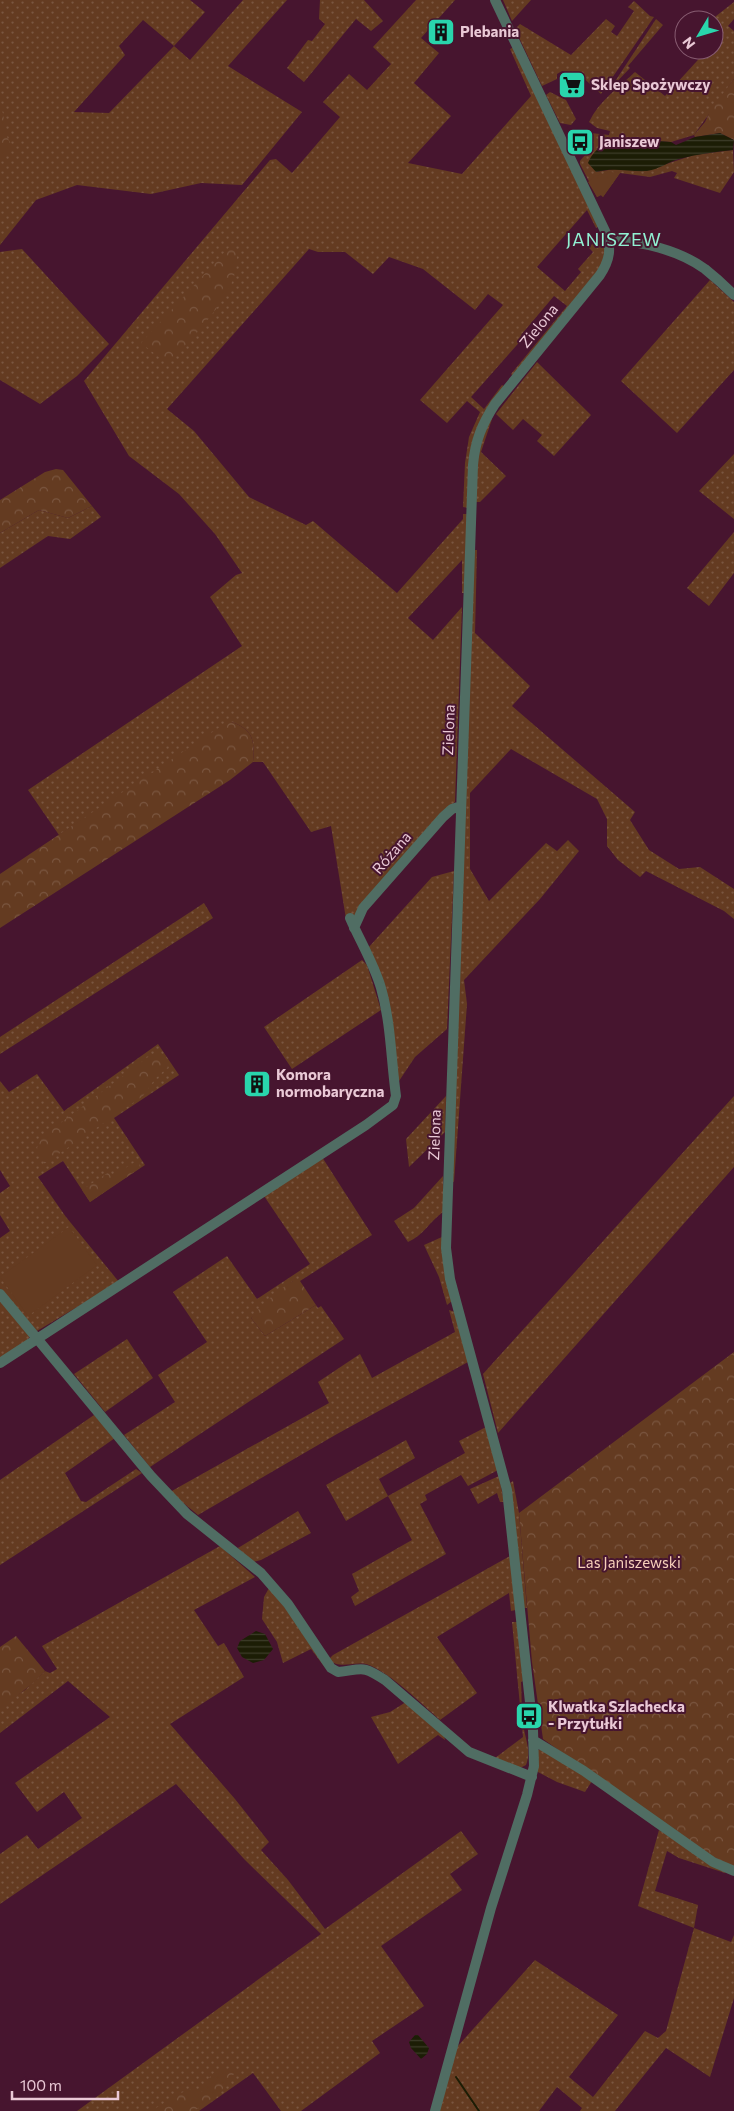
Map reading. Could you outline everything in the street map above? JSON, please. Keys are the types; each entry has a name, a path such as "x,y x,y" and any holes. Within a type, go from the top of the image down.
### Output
{"street":[{"path":"495,0 609,240 628,242 682,256 704,268 734,295"},
{"name":"Zielona","path":"435,2111 534,1766 534,1740 507,1490 450,1279 446,1248 475,445 480,431 495,404 600,275 608,260 609,240"},
{"name":"Różana","path":"354,928 363,908 443,816 452,809 461,806"},
{"path":"0,1363 358,1130 393,1105 396,1096 384,1003 374,970 350,918"},
{"path":"0,1294 151,1476 187,1514 261,1573 290,1608 331,1668 338,1672 360,1667 370,1670 385,1680 469,1752 532,1776"},
{"path":"534,1740 584,1771 713,1862 734,1871"}],"green space":[{"path":"0,0 190,0 205,12 174,46 190,60 243,0 287,0 228,66 302,112 242,185 201,183 151,194 77,185 36,200 0,245","holes":["143,20 174,46 109,113 74,112 125,55 119,46"]},
{"path":"320,0 364,0 383,21 371,31 356,19 304,82 287,68 308,40 312,41 325,24 319,19"},
{"path":"416,0 455,0 421,38 439,53 414,83 451,116 408,163 462,174 531,96 510,49 514,47 599,226 596,228 587,210 537,267 565,291 581,272 578,269 593,252 589,248 598,236 602,234 606,244 603,264 513,376 511,374 567,306 554,296 521,335 524,337 471,397 484,409 502,385 504,386 486,410 468,508 463,507 465,463 469,437 480,412 467,401 447,423 420,400 503,305 488,294 475,310 423,269 389,257 373,274 345,252 318,252 309,249 167,409 194,431 249,497 306,525 313,521 397,593 463,519 463,514 468,514 465,593 462,593 462,560 408,618 433,640 462,607 455,802 444,811 355,917 346,919 331,826 311,832 263,762 253,762 253,742 248,732 232,722 59,835 28,790 242,646 210,597 236,575 242,573 215,534 179,494 129,456 84,381 270,160 276,159 292,173 340,117 323,102 349,74 367,90 391,64 373,47"},
{"path":"503,0 531,0 512,21"},
{"path":"634,1 650,16 654,17 601,94 578,73 562,71 557,74 557,79 542,86 515,29 520,24 571,55 606,19 615,26 611,32 617,36 634,11 628,7"},
{"path":"734,2 734,19 728,26 734,31 734,79 694,135 671,142 631,139 596,172 621,168 645,171 694,155 733,150 734,172 720,193 674,178 677,173 672,171 650,177 620,173 603,197 601,195 597,197 580,164 580,161 588,151 587,142 589,140 582,132 609,135 610,131 597,128 589,122 593,114 609,95 635,72 665,96 698,60 724,60 724,10"},
{"path":"656,19 663,25 628,66 630,68 610,89"},
{"path":"734,79 734,140 720,133 695,137 694,135 705,122 711,109"},
{"path":"550,92 566,100 576,119 571,125 560,123 546,95"},
{"path":"0,106 7,136 14,147 0,162"},
{"path":"611,172 620,173 603,197 601,195 597,197 588,182 595,176"},
{"path":"233,243 237,258 235,275 228,291 204,324 168,364 141,343"},
{"path":"22,249 109,344 77,376 40,404 0,380 0,252"},
{"path":"710,280 734,302 734,370 677,433 621,381"},
{"path":"537,362 591,415 554,456 537,441 542,435 523,419 513,430 496,414"},
{"path":"488,419 492,419 481,452 506,476 480,502 476,502 477,459"},
{"path":"734,454 734,519 699,491"},
{"path":"56,469 63,470 92,506 68,518 39,510 0,533 0,500 45,472"},
{"path":"92,506 101,517 70,539 48,536 0,568 0,533 39,510 68,518"},
{"path":"734,532 734,573 709,606 687,588"},
{"path":"473,550 477,550 475,633 530,686 512,706 635,812 630,820 649,850 679,869 700,867 734,889 734,919 724,911 646,871 640,877 618,860 607,846 607,819 597,799 511,749 470,793 470,869 489,901 546,843 557,851 568,840 579,851 540,899 464,980 467,1004 454,1182 452,1181"},
{"path":"232,722 248,732 251,737 254,748 253,762 230,780 0,928 0,874 226,723"},
{"path":"454,871 447,1029 415,1057 399,1081 368,948 432,877"},
{"path":"204,903 213,918 0,1054 0,1037"},
{"path":"362,960 367,965 381,1010 292,1069 264,1027"},
{"path":"158,1044 179,1075 114,1118 145,1165 90,1202 63,1161 38,1177 66,1217 119,1282 37,1331 0,1289 0,1238 10,1231 0,1215 0,1193 10,1186 0,1170 0,1081 9,1092 37,1074 64,1111"},
{"path":"158,1052 168,1067 155,1079 143,1096 44,1164 37,1148 42,1137 148,1057"},
{"path":"446,1096 445,1132 409,1167 406,1139"},
{"path":"734,1096 734,1167 498,1433 483,1374"},
{"path":"322,1157 372,1235 300,1281 293,1281 251,1318 265,1336 316,1305 318,1308 321,1306 344,1339 150,1467 124,1435 175,1402 158,1375 207,1342 173,1292 227,1256 257,1299 310,1264 264,1196"},
{"path":"138,1160 141,1167 90,1202 82,1190 109,1172 113,1176"},
{"path":"443,1176 443,1212 418,1236 408,1242 394,1221 414,1208"},
{"path":"69,1227 97,1265 28,1316 0,1277"},
{"path":"442,1237 452,1301 447,1305 439,1277 424,1245"},
{"path":"293,1281 300,1281 316,1305 265,1336 251,1318 270,1298"},
{"path":"0,1301 30,1335 28,1340 0,1358"},
{"path":"449,1310 455,1312 468,1362 337,1434 198,1515 170,1492 329,1403 318,1382 360,1354 372,1378 455,1332"},
{"path":"127,1339 153,1378 105,1412 74,1374"},
{"name":"Las Janiszewski","path":"734,1352 734,1867 699,1850 543,1739 532,1662 519,1513"},
{"path":"94,1415 115,1438 65,1473 81,1501 86,1502 136,1469 142,1473 0,1565 0,1480"},
{"path":"486,1427 498,1470 468,1486 461,1475 425,1495 427,1500 420,1504 446,1554 355,1606 351,1597 359,1591 352,1574 412,1540 388,1496 465,1453 459,1441"},
{"path":"406,1440 415,1458 379,1479 388,1496 346,1521 326,1485"},
{"path":"499,1476 504,1502 500,1502 497,1493 478,1504 470,1489"},
{"path":"513,1481 519,1513 527,1608 522,1608 510,1483"},
{"path":"298,1511 311,1533 261,1560 253,1562 238,1548"},
{"path":"220,1546 255,1577 194,1610 218,1646 224,1643 244,1677 170,1724 235,1799 269,1842 261,1850 288,1880 325,1929 461,1831 478,1854 450,1874 462,1890 381,1946 424,2006 372,2041 380,2053 301,2111 281,2111 253,2073 199,2111 77,2111 321,1934 245,1860 176,1784 0,1904 0,1854 27,1835 38,1849 82,1818 64,1792 37,1812 15,1783 110,1717 68,1681 0,1733 0,1706 25,1690 45,1671 50,1673 57,1669 42,1646"},
{"path":"510,1556 516,1610 511,1611 509,1593 437,1637 477,1693 440,1720 406,1690 377,1669 364,1664 338,1664 329,1659 333,1655"},
{"path":"269,1588 292,1616 326,1669 311,1649 283,1663 277,1642 262,1619 264,1597"},
{"path":"512,1622 517,1622 523,1681 521,1682 522,1717 528,1749 526,1765 520,1768 495,1758 523,1737"},
{"path":"16,1636 45,1671 3,1707 0,1706 0,1647"},
{"path":"406,1702 444,1736 445,1740 438,1735 398,1764 371,1717 390,1712"},
{"path":"537,1750 542,1750 592,1781 585,1792 557,1782 536,1771"},
{"path":"659,1830 726,1870 725,1873 679,1858 667,1851 655,1891 698,1905 694,1928 638,1906"},
{"path":"694,1928 731,1942 734,1935 734,1998 710,2077 666,2048 615,2111 580,2111 582,2108 557,2087 539,2111 439,2111 457,2047 535,1960 618,2015 569,2077 593,2097 645,2031 658,2038 666,2031"},
{"path":"233,2068 236,2071 221,2092 194,2111 151,2111 193,2088 200,2093 212,2074"}],"shaded area":[{"path":"720,133 734,140 733,150 686,157 647,171 615,170 596,172 588,163 594,153 613,141 636,139 671,142 676,145 695,137"},
{"path":"256,1631 265,1634 273,1649 264,1660 253,1663 242,1657 237,1648 240,1641"},
{"path":"415,2035 418,2035 429,2048 427,2054 421,2059 411,2048 409,2042"}],"waterway":[{"path":"456,2077 479,2111"}],"place":[{"name":"Plebania","path":"441,32"},
{"name":"Sklep Spożywczy","path":"572,85"},
{"name":"Janiszew","path":"580,142"},
{"name":"Komora normobaryczna","path":"257,1084"},
{"name":"Klwatka Szlachecka - Przytułki","path":"529,1716"}],"district":[{"name":"JANISZEW","path":"614,240"}]}
